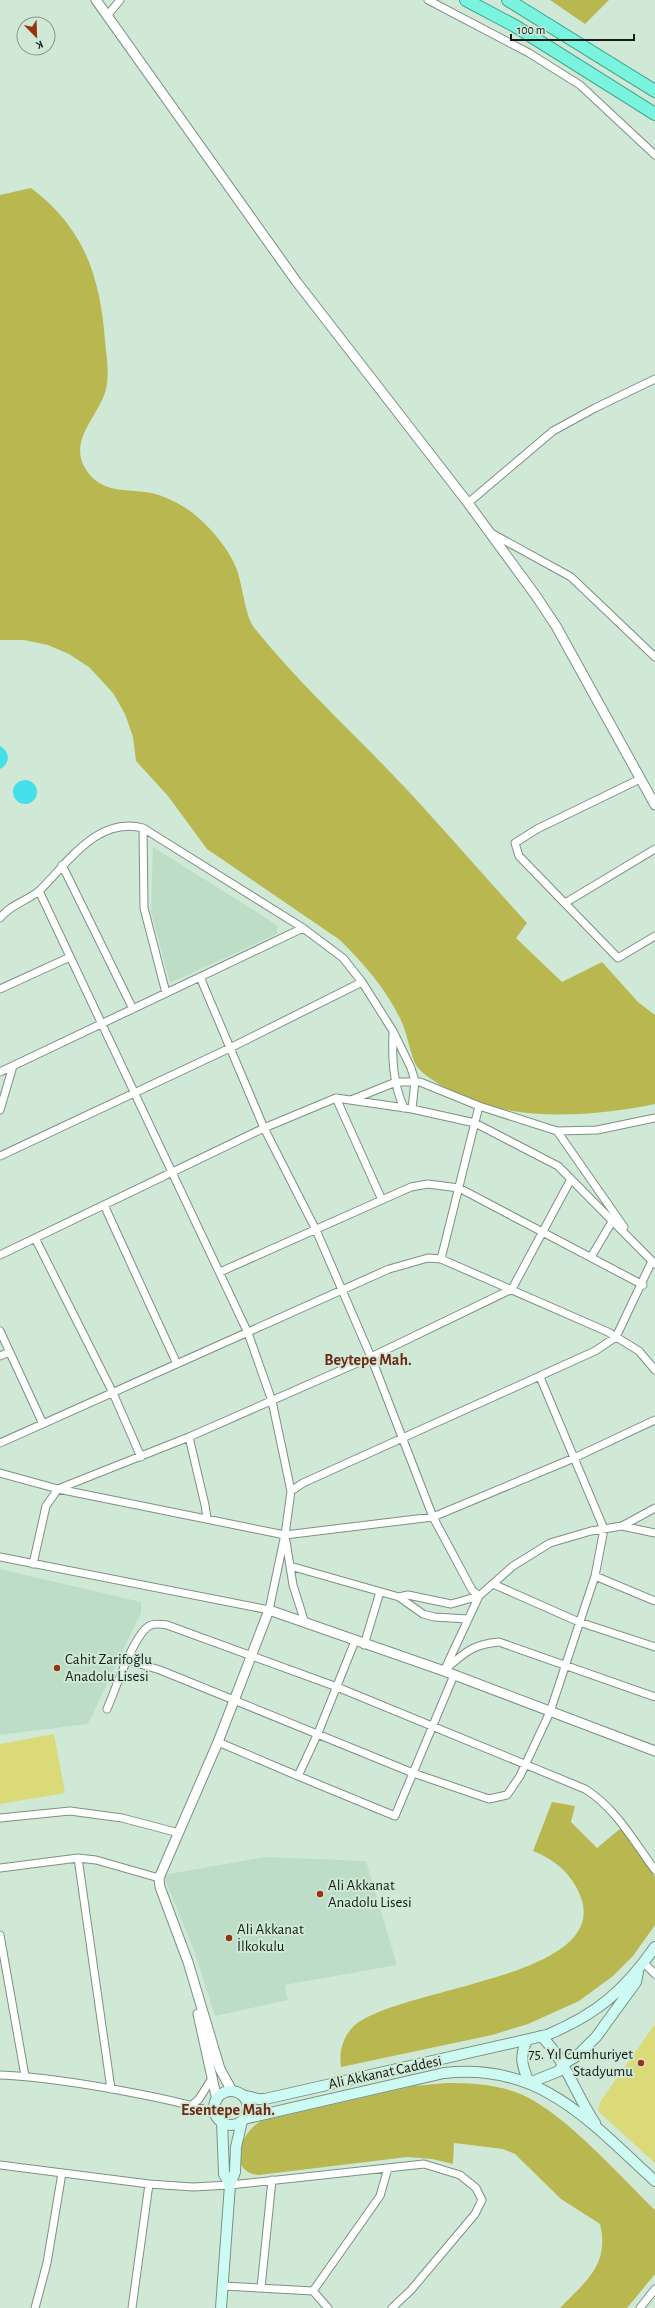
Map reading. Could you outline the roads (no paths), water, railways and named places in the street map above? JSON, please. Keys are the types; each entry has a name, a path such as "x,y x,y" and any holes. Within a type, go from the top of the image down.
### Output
{"highway":[{"path":"466,0 515,26 655,114"},
{"path":"508,0 655,91"}],"main road":[{"path":"527,2040 521,2053 522,2065 529,2082 559,2071 563,2064 577,2056 596,2037 636,1982 641,1967 655,1947"},
{"name":"Ali Akkanat Caddesi","path":"242,2095 265,2099 541,2036 573,2024 591,2014 610,1999 641,1967"},
{"path":"541,2036 563,2064 574,2089 600,2131 655,2181"},
{"name":"Ali Akkanat Caddesi","path":"243,2120 444,2073 468,2070 490,2072 529,2082 543,2088 563,2101 600,2131"},
{"path":"221,2308 224,2286 230,2185 235,2172 236,2147 248,2106 242,2095 232,2091 222,2094 217,2100 215,2113 222,2121 232,2124 243,2120"},
{"path":"222,2121 224,2174 230,2185"}],"street":[{"path":"96,0 296,281 468,503 556,626 655,805"},
{"path":"107,16 120,0"},
{"path":"428,0 529,53 580,85 655,155"},
{"path":"468,503 553,432 595,408 655,379"},
{"path":"490,533 571,577 655,656"},
{"path":"640,779 537,829 515,843 519,856 618,958 655,936"},
{"path":"0,918 17,902 39,891 62,865 88,841 115,827 134,825 143,828 303,928 344,958 362,982 393,1031 415,1081 412,1109"},
{"path":"143,828 144,908 166,993"},
{"path":"565,903 655,849"},
{"path":"62,865 133,1008"},
{"path":"39,891 248,1333 272,1400 291,1491 285,1535 269,1610 218,1742 159,1878 160,1887 188,1962 220,2070 232,2091"},
{"path":"0,1072 303,928"},
{"path":"0,990 70,957"},
{"path":"200,977 264,1128 316,1230 371,1357 433,1517 472,1590 479,1596"},
{"path":"0,1156 230,1048 362,982"},
{"path":"393,1031 392,1056 396,1082 404,1108"},
{"path":"0,1110 13,1066"},
{"path":"350,1100 396,1082 415,1081 442,1090 479,1106 558,1131 597,1130 655,1118"},
{"path":"336,1098 382,1200"},
{"path":"0,1255 264,1128 336,1098 412,1109 475,1123 558,1166 654,1262 616,1337 595,1351 540,1377 402,1437 303,1483 291,1491"},
{"path":"441,1259 479,1106"},
{"path":"558,1131 634,1242"},
{"path":"33,1564 46,1506 58,1489 189,1437 371,1357 512,1289 571,1179"},
{"path":"220,1272 411,1187 428,1184 459,1188 544,1231 643,1285"},
{"path":"104,1205 177,1364"},
{"path":"591,1257 613,1220"},
{"path":"35,1238 113,1393 141,1457"},
{"path":"0,1443 389,1269 428,1258 441,1259 512,1289 616,1337 639,1351 655,1370"},
{"path":"0,1331 43,1424"},
{"path":"0,1356 9,1352"},
{"path":"127,1660 160,1670 318,1733 413,1773 490,1799 507,1795 525,1765 550,1712 595,1576 604,1529 540,1377"},
{"path":"0,1473 58,1489 285,1535 433,1517 574,1458 655,1420"},
{"path":"189,1437 206,1505 206,1518"},
{"path":"444,1671 479,1596 513,1566 550,1544 604,1529 622,1526 655,1508"},
{"path":"622,1526 655,1533"},
{"path":"285,1535 293,1585 306,1623"},
{"path":"0,1557 269,1610 364,1645 444,1671 655,1751"},
{"path":"290,1566 400,1597 423,1614 434,1617 468,1619"},
{"path":"595,1576 655,1601"},
{"path":"493,1584 580,1622 655,1647"},
{"path":"364,1645 380,1592"},
{"path":"400,1597 408,1595 451,1604 479,1596"},
{"path":"107,1710 127,1660 144,1631 150,1626 160,1624 337,1687 585,1789 597,1796 614,1814 655,1870"},
{"path":"298,1776 318,1733 355,1641"},
{"path":"444,1671 461,1656 480,1644 499,1642 655,1697"},
{"path":"218,1742 395,1816 454,1675"},
{"path":"0,1818 70,1811 122,1818 179,1833"},
{"path":"0,1868 78,1858 96,1860 159,1878"},
{"path":"78,1858 111,2089"},
{"path":"0,1935 25,2076"},
{"path":"188,1962 211,2080 217,2100"},
{"path":"641,1967 655,1974"},
{"path":"0,2075 25,2076 111,2089 192,2105 215,2113"},
{"path":"192,2105 199,2099 211,2080"},
{"path":"0,2165 149,2184 193,2187 230,2185 424,2164 460,2175 476,2188 482,2200 470,2220 411,2290 392,2308"},
{"path":"313,2291 380,2196 388,2168"},
{"path":"35,2308 48,2263 62,2173"},
{"path":"262,2288 272,2180"},
{"path":"132,2308 149,2184"},
{"path":"224,2286 313,2291 328,2308"},
{"path":"640,2308 655,2289"}],"water":[{"path":"0,746 6,751 8,758 6,764 0,769"},
{"path":"25,780 34,783 37,792 34,801 25,804 16,801 13,792 16,783"}],"place":[{"name":"Cahit Zarifoğlu Anadolu Lisesi","path":"57,1668"},
{"name":"Ali Akkanat Anadolu Lisesi","path":"320,1894"},
{"name":"Ali Akkanat İlkokulu","path":"229,1938"},
{"name":"75. Yıl Cumhuriyet Stadyumu","path":"641,2063"}],"district":[{"name":"Beytepe Mah.","path":"368,1359"},
{"name":"Esentepe Mah.","path":"228,2109"}]}
